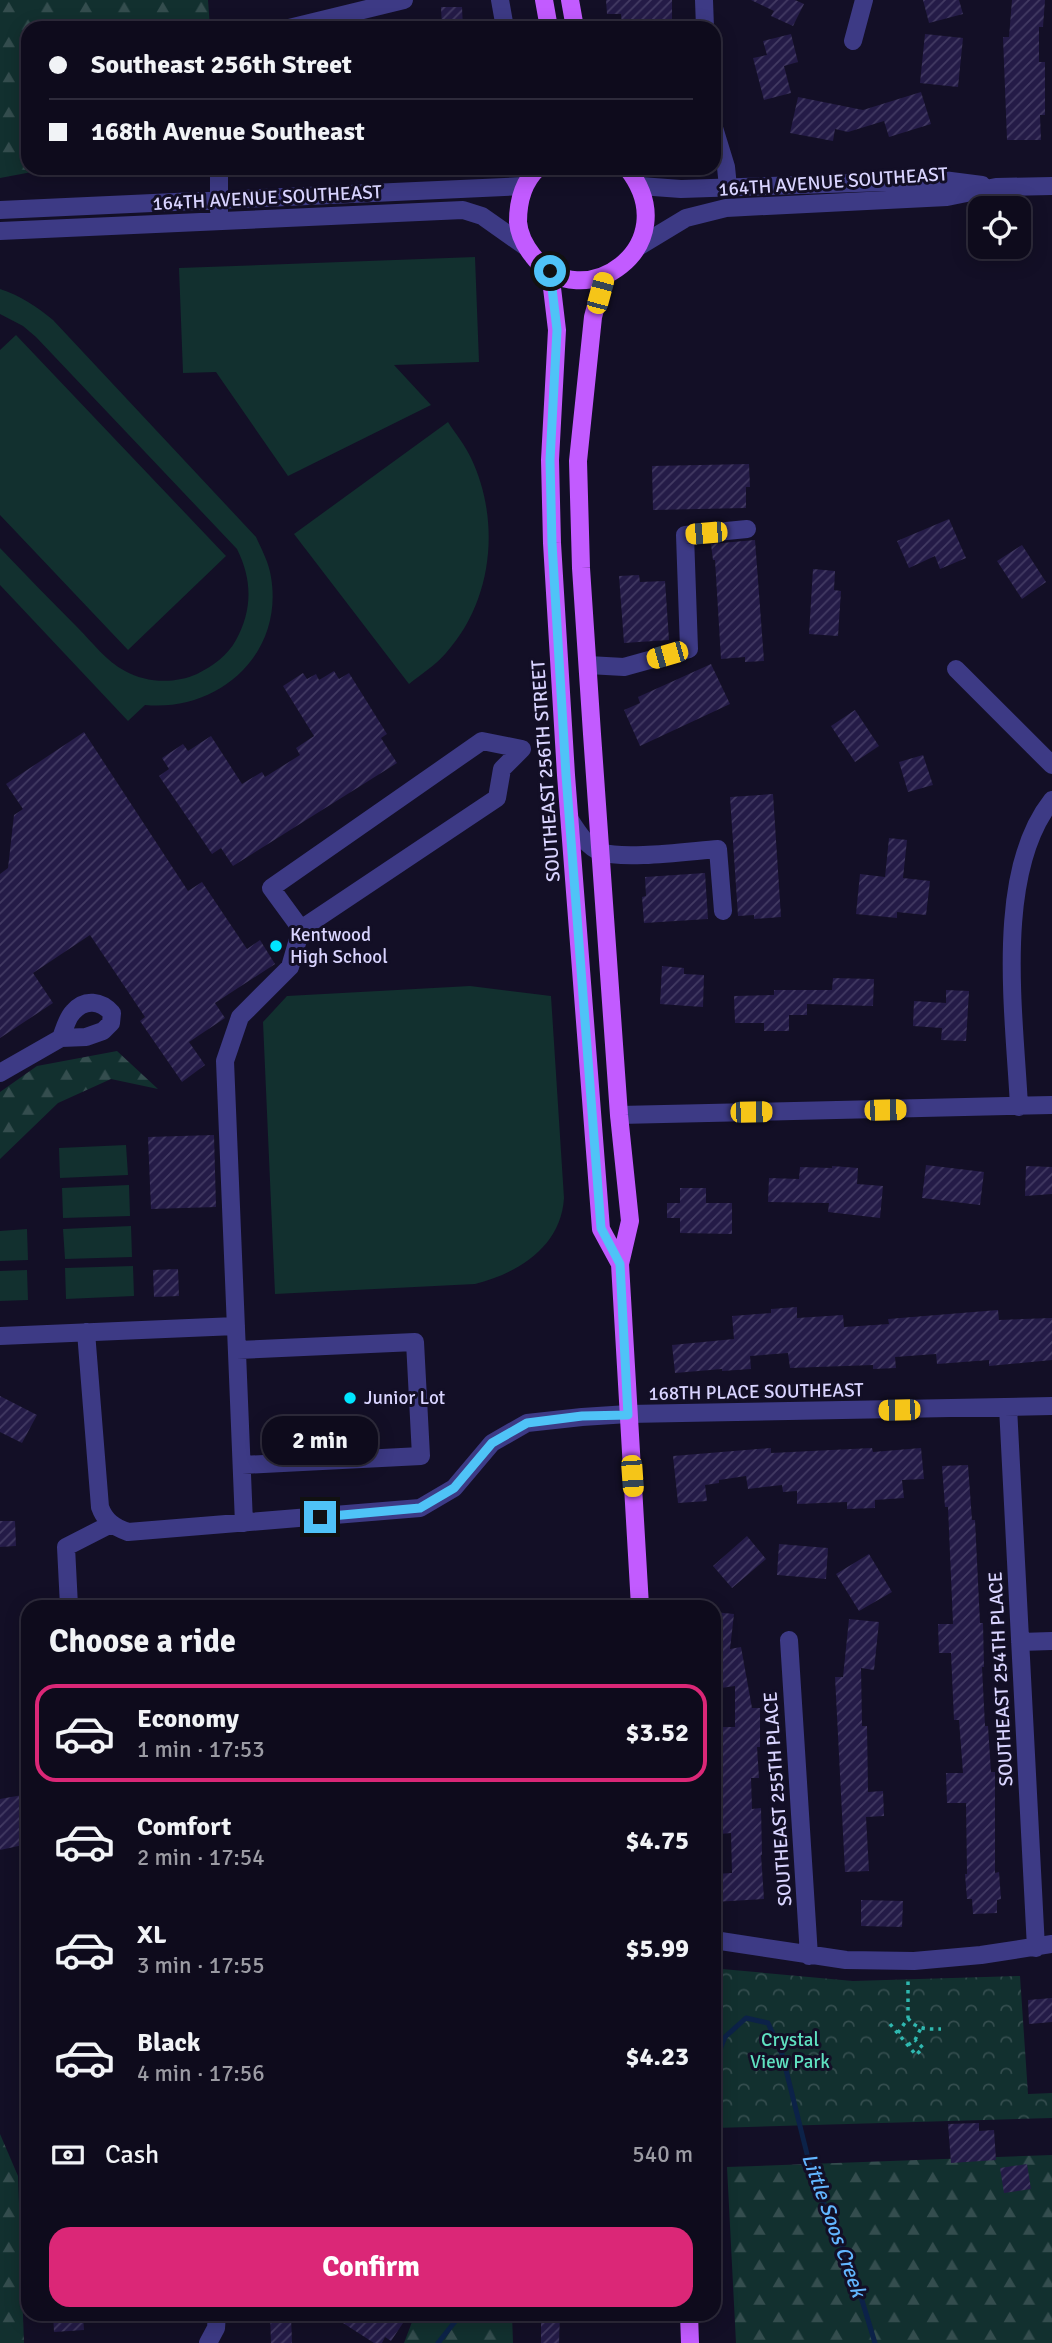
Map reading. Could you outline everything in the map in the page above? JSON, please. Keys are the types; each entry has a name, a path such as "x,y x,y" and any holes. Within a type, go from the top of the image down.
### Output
{"main road":[{"path":"544,0 548,21"},
{"path":"570,0 574,21"},
{"path":"533,175 524,186 518,206 519,227 526,247 536,260 550,271 577,279 604,276 624,264 638,247 646,227 646,206 640,186 631,175"},
{"name":"SOUTHEAST 256TH STREET","path":"550,271 557,330 550,460 557,637 601,1228 620,1264"},
{"name":"SOUTHEAST 256TH STREET","path":"604,276 591,329 578,461 600,852 619,1115 630,1221 620,1264 640,1600"},
{"path":"557,637 576,659 588,665"},
{"path":"689,2321 690,2343"}],"street":[{"path":"318,21 404,0"},
{"path":"500,0 504,21"},
{"path":"704,0 705,21"},
{"path":"853,41 864,0"},
{"path":"721,151 728,187"},
{"path":"219,175 219,221"},
{"name":"164TH AVENUE SOUTHEAST","path":"640,186 681,189 943,180 996,187 1052,186"},
{"name":"164TH AVENUE SOUTHEAST","path":"0,210 524,186"},
{"name":"164TH AVENUE SOUTHEAST","path":"638,247 686,218 726,208 947,197 996,187"},
{"name":"164TH AVENUE SOUTHEAST","path":"0,231 463,210 482,216 526,247"},
{"path":"588,665 624,667 689,649 685,535 747,529"},
{"path":"956,669 1052,765"},
{"path":"244,1523 225,1060 240,1017 290,967 301,929 497,798 502,769 522,749 482,741 271,888 301,929"},
{"path":"1019,1107 1011,946 1015,908 1020,874 1027,852 1036,826 1052,800"},
{"path":"570,820 578,833 600,852 632,855 718,849 723,911"},
{"path":"0,1073 61,1038"},
{"path":"619,1115 1052,1105"},
{"path":"0,1336 236,1326"},
{"path":"69,1600 66,1547 111,1524 100,1507 86,1332"},
{"path":"237,1350 415,1342 421,1457 242,1465"},
{"name":"168TH PLACE SOUTHEAST","path":"111,1524 128,1532 420,1508 454,1488 492,1443 527,1423 582,1416 1052,1406"},
{"name":"SOUTHEAST 254TH PLACE","path":"1009,1408 1020,1642 1044,1946"},
{"name":"SOUTHEAST 255TH PLACE","path":"789,1640 809,1956"},
{"path":"1020,1642 1052,1641"},
{"path":"721,1941 846,1960 908,1961 1044,1946"},
{"path":"208,2343 216,2321"}],"path":[{"path":"898,2033 908,2018 908,1961"},
{"path":"908,2018 921,2028 940,2029"},
{"path":"890,2024 916,2055 923,2049 915,2040"},
{"path":"908,2045 915,2040 921,2028"}],"green space":[{"path":"0,0 208,0 210,21 21,21 21,174 0,178"},
{"path":"475,257 479,362 394,365 431,405 288,476 216,372 183,373 179,268"},
{"path":"0,289 28,302 53,320 256,537 271,577 272,605 267,630 256,653 241,672 221,688 198,699 172,705 145,705 128,721 0,585 0,548 112,662 133,675 161,681 188,677 214,664 233,645 242,628 248,605 246,572 237,549 36,337 23,326 0,314"},
{"path":"16,335 226,556 128,650 0,515 0,350"},
{"path":"448,422 469,453 480,482 489,534 487,560 474,609 462,632 442,657 409,684 294,534"},
{"path":"470,986 551,996 564,1198 555,1231 546,1244 521,1265 475,1284 275,1294 263,1022 287,996"},
{"path":"117,1051 158,1089 111,1079 58,1103 0,1159 0,1092 37,1066"},
{"path":"126,1145 128,1175 60,1178 59,1148"},
{"path":"129,1185 130,1216 63,1218 62,1188"},
{"path":"131,1226 132,1257 65,1259 63,1229"},
{"path":"27,1229 28,1260 0,1261 0,1231"},
{"path":"133,1266 134,1296 66,1299 65,1268"},
{"path":"27,1270 28,1300 0,1301 0,1271"},
{"name":"Crystal View Park","path":"721,1969 853,1981 1020,1976 1028,2094 1052,2093 1052,2118 721,2128"},
{"path":"0,2134 18,2176 21,2321 23,2321 24,2343 0,2343"},
{"path":"1052,2155 1052,2343 736,2343 727,2167"},
{"path":"412,2321 512,2321 513,2343 404,2343"}],"building":[{"path":"606,0 672,0 672,21 622,21 621,14 607,14"},
{"path":"751,0 795,0 804,4 793,26 771,16 774,11"},
{"path":"923,0 959,0 963,14 929,23"},
{"path":"1012,0 1045,0 1043,27 1039,27 1039,62 1045,62 1045,115 1040,115 1041,140 1007,140 1003,37 1009,37"},
{"path":"441,7 462,7 463,21 442,21"},
{"path":"791,34 798,62 784,66 791,93 764,100 753,58 767,55 763,41"},
{"path":"925,34 963,38 958,87 920,83"},
{"path":"921,92 931,124 889,137 884,121 848,132 835,129 833,141 790,133 798,97 863,110"},
{"path":"749,464 750,487 746,487 746,508 653,510 652,466"},
{"path":"949,519 966,558 940,569 935,556 909,568 897,541"},
{"path":"755,540 764,661 745,662 745,657 721,659 715,560 711,544"},
{"path":"1022,545 1046,582 1022,599 997,561"},
{"path":"813,569 835,571 834,590 841,591 838,636 809,634"},
{"path":"639,575 640,582 665,581 669,640 624,643 619,576"},
{"path":"711,664 730,704 640,746 624,710 640,703 638,697"},
{"path":"334,671 339,679 349,673 387,734 381,738 397,763 233,866 221,848 212,854 159,776 169,769 162,758 183,744 188,751 211,736 242,784 262,772 265,777 300,755 296,748 314,736 283,686 303,673 307,679 316,674 319,680"},
{"path":"855,710 879,746 855,762 831,726"},
{"path":"84,732 188,891 202,882 247,949 260,940 275,964 215,1003 225,1018 189,1042 205,1065 182,1082 140,1021 145,1017 90,935 33,973 53,1003 0,1038 0,874 8,868 14,815 23,809 6,784"},
{"path":"923,755 933,785 908,792 899,762"},
{"path":"773,794 781,917 754,919 754,915 738,916 730,797"},
{"path":"889,838 907,840 903,878 930,881 926,915 897,912 897,918 856,914 860,874 885,877"},
{"path":"705,873 708,919 644,923 642,897 646,896 645,877"},
{"path":"662,966 684,968 684,974 704,975 703,1007 660,1004"},
{"path":"833,978 874,979 873,1006 807,1004 807,1015 789,1015 789,1031 764,1031 764,1023 735,1023 734,996 774,995 774,990 832,990"},
{"path":"946,990 969,991 966,1041 941,1040 942,1028 913,1026 914,1001 946,1003"},
{"path":"214,1135 216,1207 151,1209 148,1137"},
{"path":"926,1165 984,1172 980,1205 922,1198"},
{"path":"1026,1166 1052,1167 1052,1194 1025,1196"},
{"path":"800,1167 858,1168 857,1184 883,1186 880,1218 828,1212 829,1203 768,1202 769,1178 799,1179"},
{"path":"680,1188 706,1188 706,1203 732,1203 732,1234 680,1233 680,1218 667,1218 667,1203 680,1203"},
{"path":"178,1269 179,1296 154,1297 153,1270"},
{"path":"797,1307 797,1318 843,1315 844,1327 889,1324 888,1319 998,1310 999,1320 1052,1318 1052,1360 989,1366 989,1360 937,1364 936,1354 895,1357 896,1368 873,1369 873,1365 790,1368 788,1353 750,1356 751,1369 675,1373 672,1345 734,1339 732,1316 771,1313 771,1309"},
{"path":"0,1396 37,1415 22,1443 0,1432"},
{"path":"771,1448 771,1453 872,1448 873,1452 921,1448 924,1479 902,1480 904,1498 875,1500 875,1508 847,1509 847,1502 797,1504 797,1491 783,1492 782,1485 748,1489 746,1476 705,1485 707,1501 678,1503 673,1456"},
{"path":"968,1465 972,1520 975,1520 980,1623 983,1623 985,1726 988,1726 991,1772 995,1772 995,1873 999,1872 1001,1899 997,1900 997,1913 973,1914 972,1899 967,1899 965,1874 966,1803 947,1803 946,1773 963,1773 959,1720 954,1720 951,1653 939,1653 938,1624 953,1624 948,1507 945,1507 942,1466"},
{"path":"0,1521 15,1521 16,1546 0,1547"},
{"path":"747,1536 766,1559 732,1588 713,1566"},
{"path":"779,1544 828,1548 826,1579 777,1575"},
{"path":"869,1554 892,1592 859,1611 836,1574"},
{"path":"721,1613 734,1614 730,1649 741,1647 752,1708 760,1708 760,1747 757,1747 759,1778 751,1778 752,1809 761,1808 764,1899 721,1902 721,1874 732,1873 731,1833 721,1834 721,1727 735,1727 735,1686 721,1688"},
{"path":"849,1619 879,1622 874,1670 861,1668 862,1726 867,1726 868,1792 883,1791 884,1816 866,1817 869,1871 845,1872 835,1677 843,1677"},
{"path":"21,1795 21,1846 0,1850 0,1799"},
{"path":"861,1900 903,1901 902,1927 861,1926"},
{"path":"1052,1998 1052,2022 1029,2024 1028,2000"},
{"path":"979,2123 979,2131 994,2130 996,2160 951,2163 948,2124"},
{"path":"1027,2164 1031,2189 1004,2193 1000,2168"},
{"path":"53,2321 83,2321 84,2330 54,2332"},
{"path":"270,2321 291,2321 292,2343 271,2343"},
{"path":"340,2321 404,2321 391,2341 385,2337 382,2343 374,2343"},
{"path":"541,2321 560,2321 559,2343 541,2343"}],"waterway":[{"name":"Little Soos Creek","path":"721,2047 725,2037 746,2018 768,2023 782,2054 813,2178 854,2274 875,2343"},
{"name":"Little Soos Creek","path":"438,2343 455,2321"}],"place":[{"name":"Kentwood High School","path":"276,946"},
{"name":"Junior Lot","path":"350,1398"}],"route":[{"path":"320,1517 420,1508 454,1488 492,1443 527,1423 582,1416 628,1415 620,1264 601,1228 566,775 552,543 550,460 557,330 550,271"}]}
